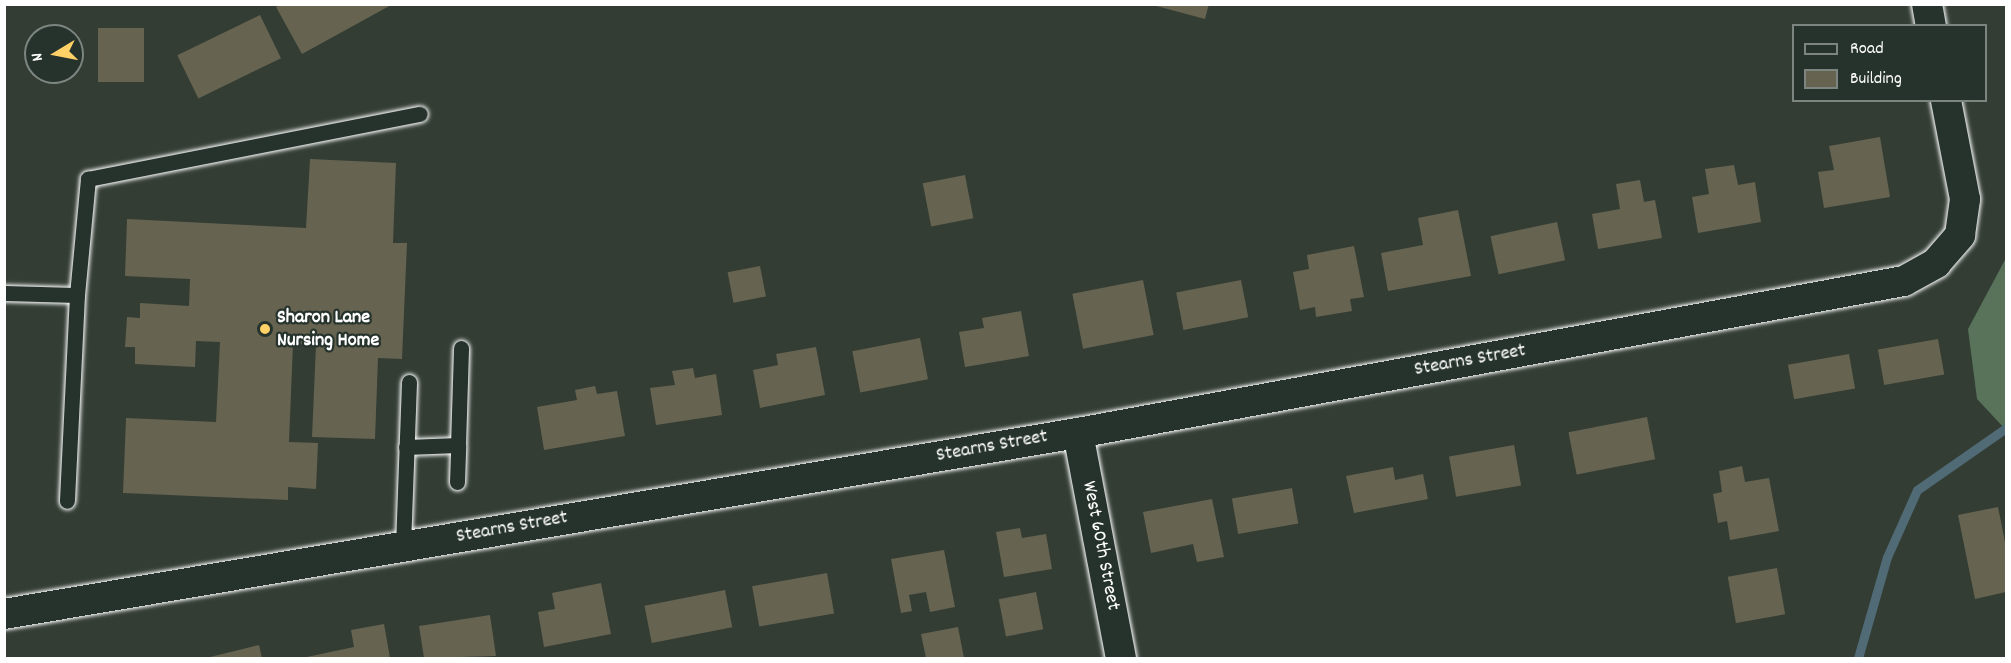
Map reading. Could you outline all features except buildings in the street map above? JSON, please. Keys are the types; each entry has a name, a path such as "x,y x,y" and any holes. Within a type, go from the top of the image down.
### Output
{"street":[{"path":"1927,4 1931,24"},
{"name":"Stearns Street","path":"4,614 1078,433 1904,281 1936,263 1960,235 1965,199 1946,102"},
{"name":"West 60th Street","path":"1078,433 1121,658"}],"lane":[{"path":"67,501 77,295 88,179 420,114"},
{"path":"4,293 77,295"},
{"path":"457,482 461,348"},
{"path":"403,546 409,382"},
{"path":"406,447 458,445"}],"green space":[{"path":"2006,258 2006,430 1977,399 1968,329"}],"waterway":[{"path":"1858,658 1887,557 1917,490 2006,428"}],"place":[{"name":"Sharon Lane Nursing Home","path":"265,329"}]}
